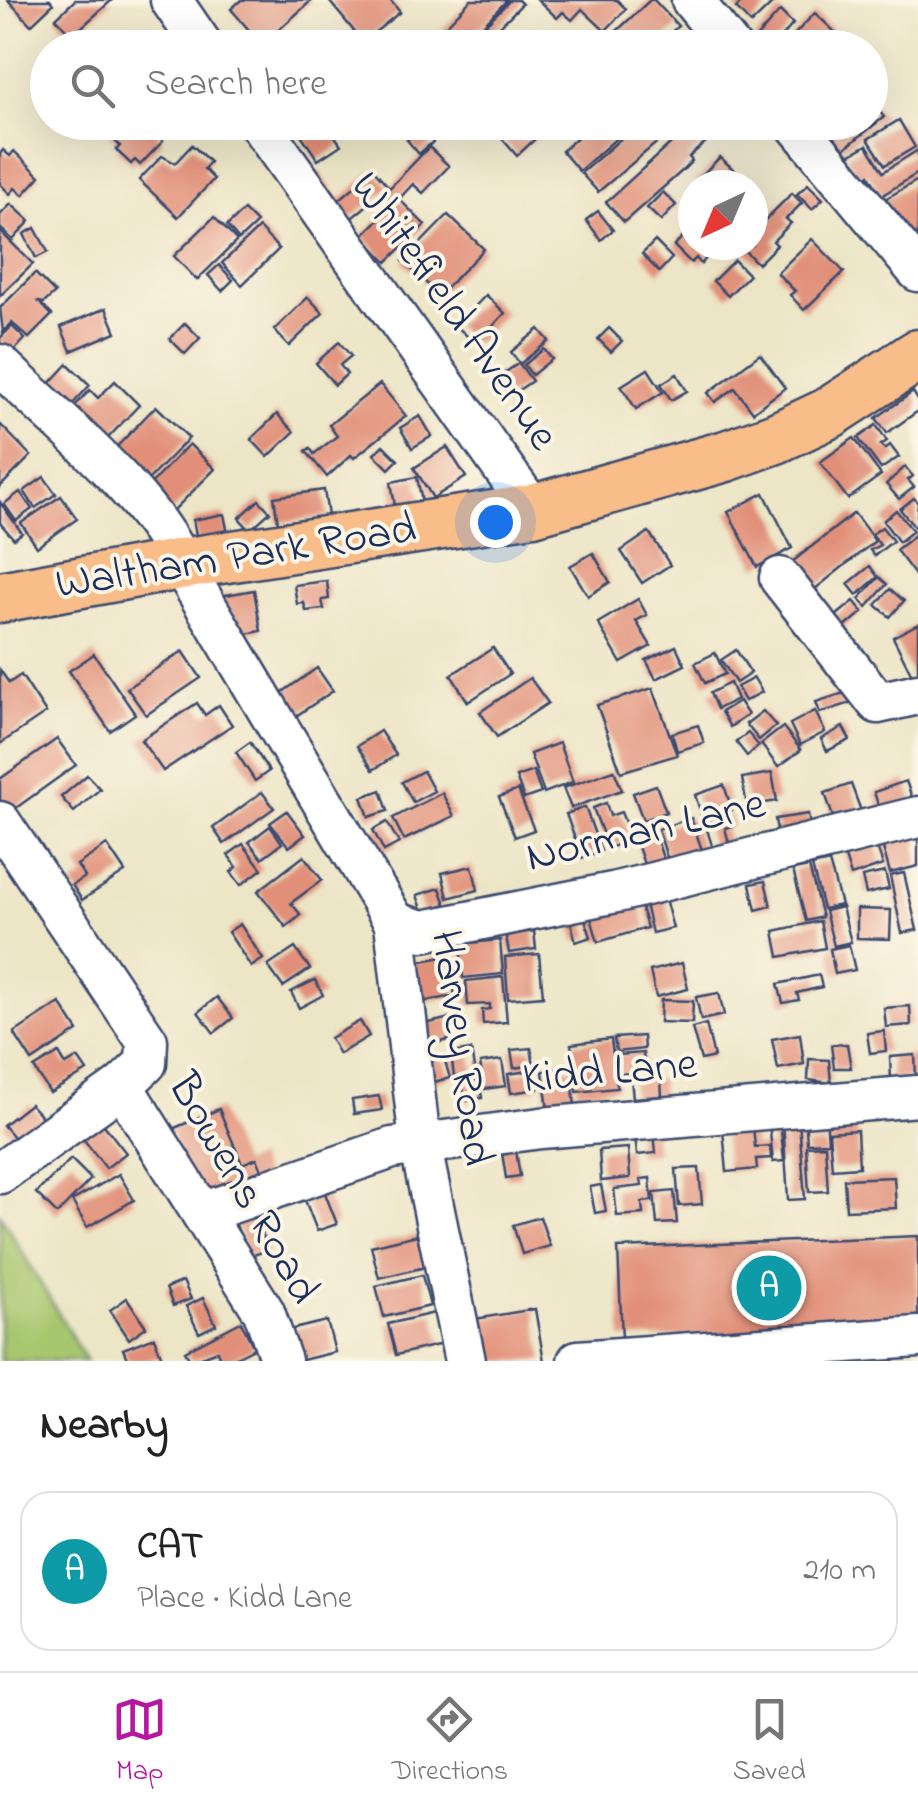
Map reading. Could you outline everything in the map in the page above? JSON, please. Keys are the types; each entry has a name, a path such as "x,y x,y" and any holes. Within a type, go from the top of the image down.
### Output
{"main road":[{"name":"Waltham Park Road","path":"0,598 180,564 533,510 726,456 776,438 829,413 918,355"}],"street":[{"path":"170,0 191,30"},
{"path":"692,0 716,30"},
{"name":"Whitefield Avenue","path":"271,140 533,510"},
{"path":"809,140 918,270"},
{"name":"Harvey Road","path":"0,365 130,492 166,533 180,564 395,924 420,1143 465,1361"},
{"path":"780,578 878,702 918,694"},
{"name":"Norman Lane","path":"395,924 423,932 617,892 918,817"},
{"name":"Bowens Road","path":"0,822 147,1041 146,1063 122,1086 264,1312 281,1361"},
{"path":"0,1173 122,1086"},
{"name":"Kidd Lane","path":"202,1213 392,1148 420,1143 541,1128 918,1096"},
{"path":"578,1361 918,1338"}],"green space":[{"path":"0,1214 86,1361 0,1361"}],"building":[{"path":"8,0 50,0 53,4 31,25"},
{"path":"75,0 112,0 79,30 67,30 56,18"},
{"path":"241,0 312,0 279,30 249,30 231,9"},
{"path":"390,0 400,12 378,30 353,30 330,2"},
{"path":"471,0 507,0 478,30 442,30"},
{"path":"510,0 522,4 496,30 482,28"},
{"path":"538,0 617,0 626,9 606,30 582,9 572,20 563,12 557,18"},
{"path":"650,0 678,26 674,30 618,30"},
{"path":"744,0 776,0 751,24 736,8"},
{"path":"780,11 793,24 788,30 763,30"},
{"path":"815,13 833,30 799,30"},
{"path":"899,120 915,147 885,165 869,140 888,140 888,127"},
{"path":"114,140 163,141 140,165 135,160 131,164 116,150 120,146"},
{"path":"305,140 338,140 341,145 318,160"},
{"path":"407,140 431,140 433,142 419,154"},
{"path":"503,140 534,140 517,156"},
{"path":"574,140 614,140 579,171 562,151"},
{"path":"619,140 660,140 598,192 581,173"},
{"path":"674,140 706,140 689,157 692,161 683,170 678,170 678,175 624,222 606,202"},
{"path":"827,140 855,140 835,156"},
{"path":"192,145 210,162 204,169 214,179 178,217 139,180 162,156 175,163"},
{"path":"867,145 883,172 918,150 918,173 881,196 869,175 860,180 846,157"},
{"path":"429,147 449,166 423,193 413,184 399,199 425,225 387,262 362,236 394,204 384,194"},
{"path":"3,150 10,156 14,151 40,176 23,195 15,188 10,194 0,184"},
{"path":"720,157 734,170 707,170"},
{"path":"374,170 389,187 341,227 308,180 319,172 339,200"},
{"path":"918,180 918,262 873,206"},
{"path":"808,184 823,199 812,209 797,194"},
{"path":"663,192 676,205 661,221 647,208"},
{"path":"792,193 802,203 786,219 791,223 773,241 777,245 768,254 768,217"},
{"path":"11,204 30,221 13,240 0,228 0,215"},
{"path":"244,210 257,223 239,240 227,226"},
{"path":"598,211 613,230 601,240 586,220"},
{"path":"448,215 484,249 439,295 403,261"},
{"path":"214,217 237,241 197,280 174,256"},
{"path":"35,228 48,252 36,258 24,234"},
{"path":"259,228 279,249 242,285 222,263"},
{"path":"0,231 33,264 0,296"},
{"path":"812,239 844,272 804,310 790,295 795,291 777,273"},
{"path":"655,241 672,258 659,272 642,254"},
{"path":"734,260 749,275 728,296 713,281"},
{"path":"219,265 233,280 222,291 208,275"},
{"path":"35,273 55,293 44,303 39,302 52,315 29,338 12,323 3,332 0,308"},
{"path":"486,295 505,313 476,344 456,326"},
{"path":"308,297 323,313 289,346 274,330"},
{"path":"106,308 116,332 71,351 61,327"},
{"path":"185,323 200,338 185,354 170,339"},
{"path":"12,326 25,339 11,354 0,338"},
{"path":"609,328 622,341 611,352 598,339"},
{"path":"539,329 549,341 520,364 511,352"},
{"path":"339,342 351,356 340,365 347,374 335,385 316,363"},
{"path":"544,349 552,359 532,375 524,365"},
{"path":"760,354 785,388 753,412 735,388 715,402 708,393"},
{"path":"519,363 532,381 507,398 494,380"},
{"path":"68,364 90,385 68,409 46,388"},
{"path":"648,369 663,392 636,409 621,386"},
{"path":"677,374 687,391 671,400 661,384"},
{"path":"115,381 139,405 107,439 74,407 90,390 98,398"},
{"path":"380,384 406,416 327,477 306,451 310,448 314,454 337,436 329,425"},
{"path":"913,392 918,411 887,433 876,418"},
{"path":"156,406 189,438 141,487 108,456"},
{"path":"277,414 294,432 268,457 251,439"},
{"path":"420,416 432,436 412,448 400,428"},
{"path":"0,424 31,456 0,487"},
{"path":"876,425 887,441 881,445 885,449 890,445 899,457 881,469 858,438"},
{"path":"854,438 881,475 848,499 820,462"},
{"path":"189,444 215,469 170,514 145,490"},
{"path":"383,445 398,460 389,469 374,454"},
{"path":"447,447 466,477 433,498 414,468"},
{"path":"905,467 913,476 908,480 914,487 899,499 886,484"},
{"path":"44,477 56,494 35,508 24,491"},
{"path":"417,477 423,507 396,512 391,482"},
{"path":"324,490 328,516 278,523 274,497"},
{"path":"20,492 32,509 16,521 4,504"},
{"path":"764,493 792,548 757,567 728,512"},
{"path":"61,496 77,519 37,547 21,523"},
{"path":"914,498 918,503 916,529 900,509"},
{"path":"259,500 270,512 250,530 239,518"},
{"path":"0,502 22,533 14,539 0,523"},
{"path":"896,510 913,531 899,542 883,521"},
{"path":"854,513 875,541 809,594 787,566"},
{"path":"224,514 229,539 198,545 193,520"},
{"path":"882,527 893,541 874,556 870,550 880,545 872,534"},
{"path":"649,532 670,565 642,583 621,551"},
{"path":"915,535 918,572 915,575 896,550"},
{"path":"593,553 610,582 588,596 570,566"},
{"path":"870,566 878,577 857,595 848,584"},
{"path":"879,577 887,584 867,607 859,599"},
{"path":"327,581 329,599 322,600 324,609 306,611 304,603 297,604 294,585"},
{"path":"890,589 904,601 890,617 876,605"},
{"path":"254,590 261,631 241,635 220,596"},
{"path":"638,599 647,615 636,621 651,646 621,663 598,623"},
{"path":"854,601 863,612 834,636 825,625"},
{"path":"918,624 918,675 913,677 893,637"},
{"path":"676,646 685,665 656,679 646,660"},
{"path":"493,648 510,674 468,702 451,675"},
{"path":"736,650 751,673 736,683 721,660"},
{"path":"183,651 201,678 146,715 127,688"},
{"path":"715,653 725,674 705,683 695,663"},
{"path":"94,654 135,714 110,731 69,671"},
{"path":"317,668 333,691 293,718 277,696"},
{"path":"0,670 9,683 21,675 46,713 0,744"},
{"path":"530,678 548,703 497,737 480,712"},
{"path":"754,678 762,692 745,701 737,687"},
{"path":"730,683 737,699 717,709 710,693"},
{"path":"653,688 677,755 621,772 597,705"},
{"path":"847,692 851,703 820,713 816,702"},
{"path":"739,701 748,715 730,727 721,712"},
{"path":"197,703 205,715 219,705 232,725 163,771 141,740"},
{"path":"763,711 776,726 759,740 746,724"},
{"path":"815,711 825,732 800,745 790,724"},
{"path":"698,725 704,743 677,751 672,733"},
{"path":"783,727 801,750 778,767 761,744"},
{"path":"843,727 850,740 827,751 821,739"},
{"path":"380,731 396,755 373,770 357,746"},
{"path":"748,733 759,746 747,756 736,742"},
{"path":"57,739 76,765 9,813 0,800 0,779"},
{"path":"250,742 269,771 255,781 236,752"},
{"path":"559,743 573,782 544,793 530,754"},
{"path":"614,770 622,790 571,808 563,788"},
{"path":"423,771 434,791 413,802 402,782"},
{"path":"533,771 541,793 524,799 516,777"},
{"path":"772,773 777,801 747,806 742,778"},
{"path":"87,775 100,789 74,812 61,797"},
{"path":"906,781 915,806 882,817 874,792"},
{"path":"851,784 861,811 834,820 825,793"},
{"path":"656,785 666,812 643,820 633,793"},
{"path":"724,785 732,810 703,820 695,795"},
{"path":"381,790 388,811 369,817 362,797"},
{"path":"518,790 534,830 515,837 499,797"},
{"path":"262,792 274,808 224,844 213,828"},
{"path":"442,793 454,816 404,840 393,818"},
{"path":"606,803 610,816 621,812 632,840 608,848 593,808"},
{"path":"585,807 601,851 582,858 566,814"},
{"path":"287,811 305,835 289,847 270,823"},
{"path":"808,814 811,832 778,836 775,819"},
{"path":"730,815 733,826 725,828 730,847 714,852 705,823"},
{"path":"691,818 704,856 670,867 658,829"},
{"path":"387,822 399,843 384,851 373,830"},
{"path":"270,826 282,843 262,858 249,842"},
{"path":"655,834 666,867 647,873 636,841"},
{"path":"918,835 918,866 890,873 882,844"},
{"path":"243,844 262,869 241,885 231,872 237,867 228,855"},
{"path":"876,844 883,865 851,876 844,854"},
{"path":"107,845 125,872 82,900 72,885 85,877 77,865"},
{"path":"304,856 322,880 291,903 301,915 286,927 258,891"},
{"path":"829,862 841,905 823,909 812,866"},
{"path":"472,866 478,890 448,898 442,873"},
{"path":"809,867 822,917 806,921 793,870"},
{"path":"885,872 889,889 866,894 862,877"},
{"path":"904,873 917,930 902,933 890,876"},
{"path":"765,881 771,906 756,910 750,884"},
{"path":"440,888 446,904 423,912 417,895"},
{"path":"664,895 673,928 652,933 644,900"},
{"path":"639,900 647,928 598,942 590,914"},
{"path":"842,907 851,942 834,946 825,911"},
{"path":"857,909 891,910 890,939 857,938"},
{"path":"585,919 591,937 576,942 571,923"},
{"path":"820,921 825,948 779,957 774,931"},
{"path":"240,924 263,959 251,967 228,932"},
{"path":"534,931 536,949 509,953 506,936"},
{"path":"500,940 503,974 463,978 460,944"},
{"path":"849,945 855,970 835,974 830,949"},
{"path":"295,948 310,969 283,987 268,966"},
{"path":"539,954 543,996 508,999 505,957"},
{"path":"447,956 455,996 421,1002 413,963"},
{"path":"682,963 688,989 656,997 650,971"},
{"path":"819,975 822,987 797,993 799,1000 783,1003 778,984"},
{"path":"503,977 507,1022 483,1024 482,1010 490,1009 490,1004 468,1005 466,981"},
{"path":"315,980 323,995 299,1008 291,992"},
{"path":"719,993 724,1015 701,1020 696,997"},
{"path":"217,997 233,1018 214,1033 198,1012"},
{"path":"661,1000 693,1001 692,1023 660,1022"},
{"path":"60,1003 78,1031 32,1061 14,1033"},
{"path":"910,1006 911,1025 886,1027 884,1008"},
{"path":"450,1018 455,1038 430,1045 425,1024"},
{"path":"360,1021 369,1036 339,1054 330,1038"},
{"path":"706,1024 714,1057 701,1060 692,1028"},
{"path":"884,1031 886,1051 870,1053 867,1033"},
{"path":"800,1034 804,1064 778,1069 772,1039"},
{"path":"643,1036 644,1049 616,1052 614,1038"},
{"path":"611,1039 617,1088 577,1092 571,1044"},
{"path":"847,1044 851,1068 834,1068 831,1045"},
{"path":"531,1048 534,1065 514,1068 511,1050"},
{"path":"471,1050 475,1074 454,1077 451,1053"},
{"path":"59,1053 66,1065 78,1058 87,1071 50,1093 34,1068"},
{"path":"643,1053 645,1072 619,1074 618,1055"},
{"path":"915,1055 916,1078 891,1080 890,1057"},
{"path":"444,1058 450,1078 422,1085 416,1065"},
{"path":"809,1059 829,1060 831,1083 808,1080"},
{"path":"502,1060 506,1086 484,1089 480,1063"},
{"path":"571,1068 575,1106 548,1109 543,1071"},
{"path":"535,1070 538,1089 511,1093 508,1074"},
{"path":"661,1079 662,1096 633,1098 631,1080"},
{"path":"479,1080 482,1098 465,1101 462,1083"},
{"path":"379,1096 382,1110 354,1114 352,1100"},
{"path":"30,1104 44,1119 18,1143 3,1125"},
{"path":"219,1109 242,1164 257,1158 267,1183 203,1210 170,1130"},
{"path":"826,1115 828,1142 807,1143 805,1117"},
{"path":"97,1116 126,1153 106,1168 77,1131"},
{"path":"780,1121 784,1161 773,1162 769,1122"},
{"path":"799,1121 805,1199 788,1200 783,1122"},
{"path":"753,1126 755,1147 770,1146 771,1158 756,1159 757,1169 727,1172 723,1130"},
{"path":"857,1130 859,1167 832,1169 829,1132"},
{"path":"654,1131 656,1153 637,1155 635,1133"},
{"path":"515,1144 520,1176 506,1178 501,1146"},
{"path":"825,1145 828,1191 809,1192 806,1146"},
{"path":"628,1148 630,1178 601,1181 599,1150"},
{"path":"71,1159 91,1179 57,1214 36,1193"},
{"path":"699,1168 702,1204 679,1206 676,1169"},
{"path":"119,1174 134,1200 87,1227 72,1201"},
{"path":"894,1177 896,1208 846,1210 844,1179"},
{"path":"650,1178 652,1201 642,1202 643,1214 617,1216 614,1189 642,1186 641,1179"},
{"path":"601,1185 606,1211 595,1213 590,1187"},
{"path":"323,1188 337,1224 317,1231 303,1195"},
{"path":"674,1191 677,1223 657,1224 654,1193"},
{"path":"254,1214 268,1250 248,1257 235,1222"},
{"path":"540,1217 550,1246 522,1254 513,1225"},
{"path":"417,1235 425,1267 379,1278 371,1246"},
{"path":"918,1236 918,1327 622,1339 618,1248"},
{"path":"422,1275 430,1306 384,1317 376,1286"},
{"path":"183,1281 191,1299 173,1306 166,1288"},
{"path":"127,1298 146,1327 129,1339 110,1310"},
{"path":"203,1298 216,1325 199,1333 186,1306"},
{"path":"535,1309 544,1361 476,1361 469,1320"},
{"path":"434,1313 442,1344 396,1355 388,1324"},
{"path":"327,1321 335,1352 298,1361 281,1332"},
{"path":"241,1322 254,1348 228,1361 221,1361 217,1351 191,1361 185,1351"},
{"path":"154,1337 162,1358 128,1361 123,1349"}],"place":[{"name":"CAT","path":"769,1288"}]}
